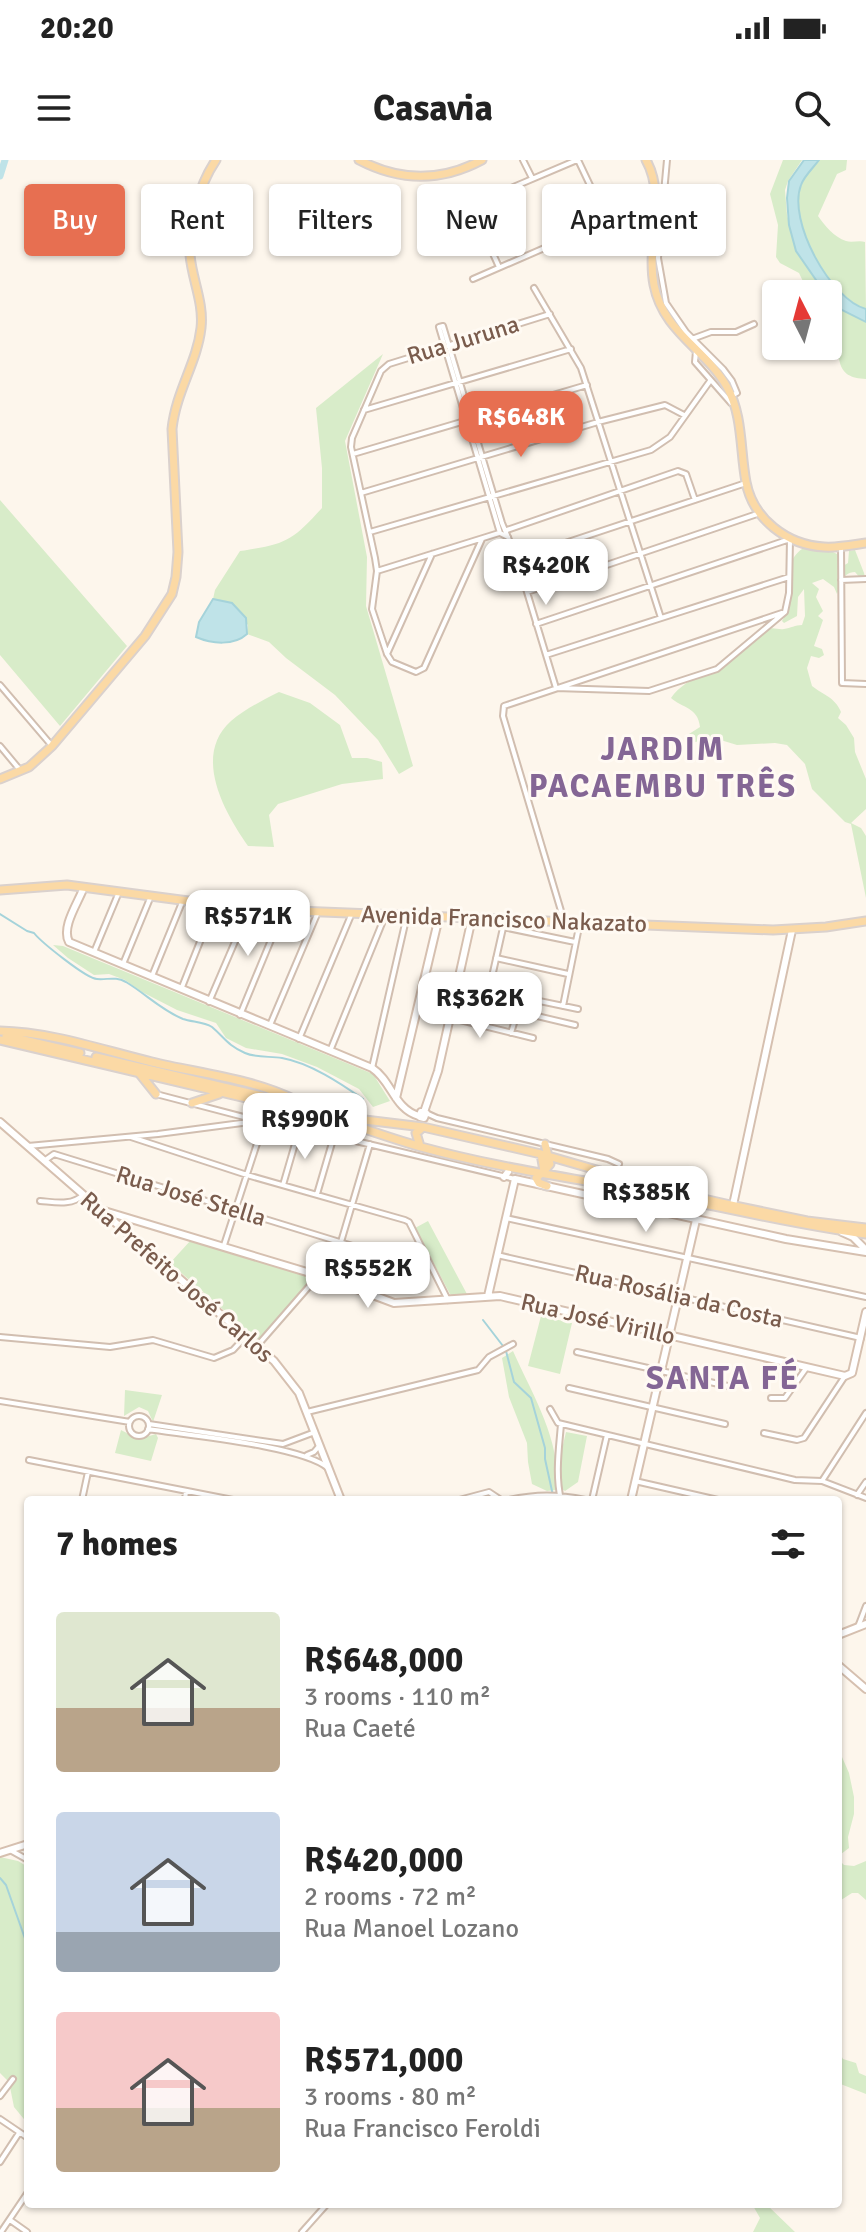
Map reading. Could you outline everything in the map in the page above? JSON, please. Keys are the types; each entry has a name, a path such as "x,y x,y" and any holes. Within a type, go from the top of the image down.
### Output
{"main road":[{"path":"0,779 21,772 52,746 145,636 167,603 176,577 178,552 172,429 174,411 199,342 202,325 190,256 191,240 197,205 216,160"},
{"path":"364,161 393,175 419,177 463,169 482,160"},
{"path":"646,160 652,170 654,184"},
{"path":"652,256 654,287 665,315 717,373 731,396 737,413 746,483 760,513 790,539 812,546 866,543"},
{"name":"Avenida Francisco Nakazato","path":"0,890 43,886 84,887 249,909 472,918 504,923 564,921 792,930 866,921"},
{"path":"0,1035 71,1043 232,1080 365,1120 423,1127 545,1156 673,1192 866,1231"},
{"path":"0,1035 526,1171 839,1231 866,1231"},
{"path":"138,1072 156,1094"},
{"path":"192,1103 208,1095 225,1094 296,1117 301,1122 299,1129"},
{"path":"420,1146 416,1133 423,1127"},
{"path":"337,1137 368,1128"},
{"path":"545,1144 543,1172 537,1181 547,1186"}],"street":[{"path":"523,160 532,178"},
{"path":"518,184 577,160 589,184"},
{"path":"664,184 667,160"},
{"path":"473,279 542,249"},
{"path":"494,256 499,267"},
{"path":"658,256 666,303 692,339 732,381 737,393 731,396"},
{"path":"534,288 581,368 661,618"},
{"name":"Rua Juruna","path":"387,654 372,609 377,571 352,438 381,371 389,364 550,314"},
{"path":"692,339 711,332 736,332 754,324"},
{"path":"446,345 491,496 503,532 517,559 556,688"},
{"path":"364,410 571,349"},
{"path":"696,351 695,362 737,413"},
{"path":"370,532 651,450 663,444 710,381"},
{"path":"353,454 587,385"},
{"path":"361,493 665,405 684,415"},
{"path":"377,571 482,539 678,471 686,474 695,500"},
{"path":"517,559 746,483"},
{"path":"527,592 760,513"},
{"path":"432,554 387,654 392,662 416,672 424,668 482,539"},
{"path":"536,624 790,539 785,612 717,669 649,691 556,688"},
{"path":"841,546 842,684 866,684"},
{"path":"546,655 789,577"},
{"path":"841,580 866,579"},
{"path":"564,921 503,716 504,706 785,612"},
{"path":"748,624 755,636"},
{"path":"0,685 52,746"},
{"path":"0,746 21,772"},
{"path":"84,887 66,930 69,942 372,1068 379,1072 409,1113 409,1120 391,1124"},
{"path":"94,953 119,892"},
{"path":"123,965 151,896"},
{"path":"151,977 183,900"},
{"path":"181,990 215,904"},
{"path":"209,1002 249,909"},
{"path":"240,1015 283,911"},
{"path":"269,1027 318,912"},
{"path":"299,1039 352,913"},
{"path":"330,1051 385,914"},
{"path":"372,1068 407,915"},
{"path":"396,1098 439,917"},
{"path":"423,1114 438,1071 472,918"},
{"path":"563,1006 580,922"},
{"path":"489,990 504,923 575,942"},
{"path":"733,1205 792,930"},
{"path":"496,958 569,974"},
{"path":"457,984 578,1009"},
{"path":"511,1033 519,996"},
{"path":"461,998 575,1025"},
{"path":"456,1019 533,1038"},
{"path":"156,1094 261,1121 696,1220 786,1239 866,1251"},
{"path":"230,1113 231,1126"},
{"path":"409,1113 619,1164"},
{"path":"28,1146 261,1121"},
{"path":"224,1245 261,1121"},
{"name":"Rua Prefeito José Carlos","path":"0,1122 101,1210 115,1217 282,1371 299,1393 339,1496"},
{"path":"283,1185 299,1129"},
{"path":"158,1134 158,1145"},
{"path":"131,1137 247,1175 409,1222 448,1300"},
{"path":"317,1194 337,1137"},
{"path":"44,1161 54,1154 57,1143"},
{"path":"330,1279 370,1144"},
{"name":"Rua José Stella","path":"54,1154 424,1268 430,1266"},
{"path":"500,1165 506,1175"},
{"path":"488,1296 515,1179 526,1171"},
{"path":"40,1201 68,1202 78,1200 83,1195"},
{"name":"Rua José Virillo","path":"115,1217 224,1245 394,1303 500,1296 847,1377"},
{"path":"506,1218 866,1297"},
{"path":"632,1496 696,1220"},
{"path":"839,1231 853,1237 866,1251"},
{"name":"Rua Rosália da Costa","path":"497,1255 861,1338"},
{"path":"257,1346 319,1275"},
{"path":"764,1433 797,1440 804,1438 852,1373 866,1312"},
{"path":"0,1337 110,1347 153,1340 214,1358 233,1350 246,1336"},
{"path":"307,1412 478,1370 489,1357 513,1344"},
{"path":"577,1352 732,1387"},
{"path":"771,1398 785,1398 807,1367"},
{"path":"569,1388 725,1424"},
{"path":"0,1401 130,1422"},
{"path":"550,1409 554,1421 561,1424 795,1480 822,1481 866,1498"},
{"path":"822,1481 866,1413"},
{"path":"140,1416 146,1419 148,1427 144,1434 135,1434 130,1430 130,1422 140,1416"},
{"path":"558,1496 561,1424"},
{"path":"148,1427 283,1444 315,1432"},
{"path":"148,1427 300,1455 319,1460 328,1468"},
{"path":"593,1496 607,1435"},
{"path":"300,1455 314,1452 320,1445"},
{"path":"29,1460 212,1496"},
{"path":"83,1496 88,1472"},
{"path":"635,1481 701,1496"},
{"path":"857,1495 866,1482"},
{"path":"185,1496 186,1491"},
{"path":"474,1496 489,1492 495,1496"},
{"path":"528,1496 548,1496"},
{"path":"858,1627 866,1606"},
{"path":"842,1633 866,1624"},
{"path":"842,1668 866,1689"},
{"path":"0,1853 24,1845"},
{"path":"10,1850 24,1857"},
{"path":"0,2096 13,2079"},
{"path":"0,2119 24,2136"},
{"path":"0,2162 19,2133"},
{"path":"1,2232 24,2198"},
{"path":"302,2232 323,2208"},
{"path":"10,2220 27,2232"}],"green space":[{"path":"783,160 802,160 785,190 787,215 796,247 829,280 802,280 799,273 780,263 776,257 778,225 770,194"},
{"path":"813,160 847,160 846,170 837,174 818,216 830,231 842,239 865,242 866,310 842,293 842,280 828,280 814,261 803,241 793,191"},
{"path":"842,293 866,317 866,379 848,375 839,360 842,360"},
{"path":"383,354 345,441 367,557 366,606 413,766 399,774 378,740 335,695 269,642 247,634 248,625 224,601 213,599 215,590 240,551 287,540 322,508 316,408"},
{"path":"0,500 127,646 60,726 0,655"},
{"path":"805,547 837,554 843,566 848,563 849,551 855,550 865,577 861,579 855,572 847,574 837,594 834,587 823,579 812,583 819,589 816,597 823,611 818,616 823,620 814,646 822,649 824,655 819,658 811,656 807,668 812,686 832,700 841,712 838,718 854,738 855,752 866,779 866,809 851,823 861,828 866,836 866,898 851,824 845,822 812,789 805,764 787,745 737,745 714,738 691,743 689,734 700,727 699,720 693,712 671,698 695,678 743,651 766,630 802,625 805,616 804,589 798,597 797,616 784,623 782,621 788,601 791,562"},
{"path":"279,692 310,703 340,725 352,758 382,762 383,779 342,784 278,804 269,815 274,847 248,846 222,801 213,767 214,751 220,735 231,721"},
{"path":"53,945 63,946 373,1074 390,1101 373,1107 359,1089 317,1067 282,1054 246,1048 226,1038 216,1023 177,1010 125,980 109,974 94,975"},
{"path":"428,1221 468,1296 454,1297 450,1294 415,1228"},
{"path":"191,1240 312,1278 258,1340 170,1263"},
{"path":"541,1316 572,1323 560,1374 528,1366"},
{"path":"513,1351 550,1436 557,1472 556,1490 547,1491 532,1484 527,1443 509,1397 502,1358"},
{"path":"125,1390 162,1395 153,1422 148,1411 139,1407 124,1416"},
{"path":"121,1430 138,1440 156,1434 158,1438 151,1461 115,1453"},
{"path":"566,1432 587,1436 578,1482 565,1491 562,1489 559,1462"},
{"path":"842,1757 854,1797 849,1848 842,1853"},
{"path":"0,1857 24,1865 24,2119 14,2107 9,2082 0,2073"},
{"path":"866,1861 866,1900 858,1893 842,1899 842,1863 854,1866"},
{"path":"842,2057 856,2063 859,2073 866,2076 866,2094 842,2085"},
{"path":"754,2208 770,2208 795,2232 753,2232 760,2218"}],"water":[{"path":"804,160 819,160 802,182 798,200 806,238 830,280 816,280 796,251 789,225 789,181"},
{"path":"842,294 866,309 866,322 842,310"},
{"path":"213,599 232,603 246,618 247,634 236,641 223,643 196,637 199,622"}],"waterway":[{"path":"0,176 5,160"},
{"path":"0,914 34,933 84,973 97,979 122,980 175,1015 212,1027 245,1053 303,1064 363,1099"},
{"path":"483,1320 503,1346"},
{"path":"506,1351 514,1382 531,1398 545,1448 553,1496"},
{"path":"0,1878 6,1885 24,1936"}],"district":[{"name":"JARDIM PACAEMBU TRÊS","path":"663,768"},
{"name":"SANTA FÉ","path":"723,1378"}]}
